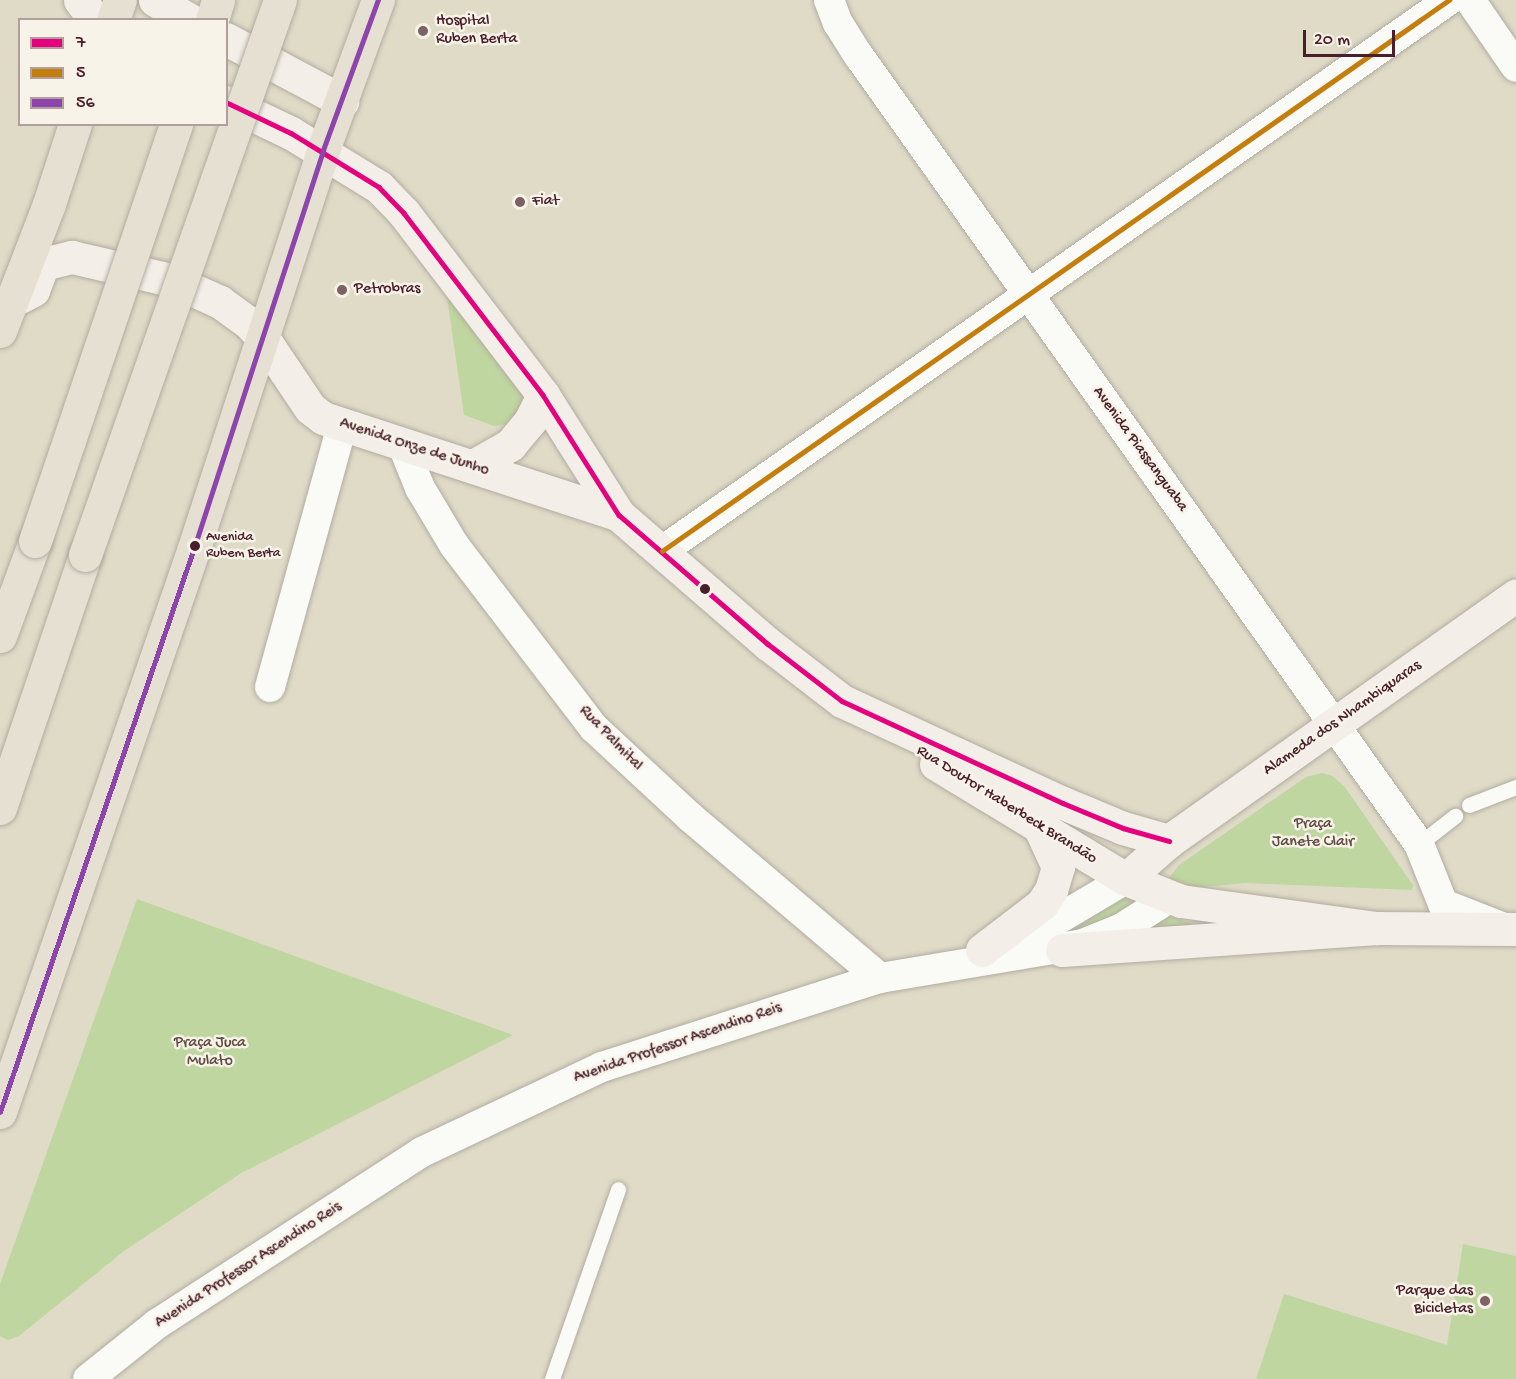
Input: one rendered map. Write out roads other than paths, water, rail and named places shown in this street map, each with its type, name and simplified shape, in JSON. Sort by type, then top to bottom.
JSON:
[{"type":"highway","points":[[114,18],[120,0]]},
{"type":"highway","points":[[213,18],[218,0]]},
{"type":"highway","points":[[0,808],[85,555],[280,0]]},
{"type":"highway","points":[[0,1112],[263,338],[323,150],[378,0]]},
{"type":"highway","points":[[3,313],[49,204],[74,126]]},
{"type":"highway","points":[[0,636],[35,541],[175,126]]},
{"type":"street","points":[[80,0],[94,18]]},
{"type":"street","points":[[155,0],[186,18]]},
{"type":"street","name":"Avenida Piassanguaba","points":[[829,0],[838,23],[859,57],[1336,724],[1419,844],[1443,904]]},
{"type":"street","points":[[662,551],[1449,0]]},
{"type":"street","points":[[1470,0],[1516,68]]},
{"type":"street","points":[[228,40],[342,101]]},
{"type":"street","name":"Rua Doutor Haberbeck Brandão","points":[[228,103],[323,150],[379,187],[404,213],[543,395],[619,515],[768,644],[842,701],[918,738],[910,747],[1126,879],[1171,897],[1391,929]]},
{"type":"street","name":"Avenida Onze de Junho","points":[[3,313],[33,290],[43,264],[72,257],[171,280],[220,302],[263,338],[309,408],[342,426],[619,515]]},
{"type":"street","points":[[472,466],[510,445],[530,421],[543,395]]},
{"type":"street","points":[[270,687],[342,426]]},
{"type":"street","name":"Rua Palmital","points":[[403,446],[420,488],[454,545],[594,728],[690,817],[880,978]]},
{"type":"street","name":"Alameda dos Nhambiquaras","points":[[932,969],[1050,924],[1126,879],[1169,841],[1516,596]]},
{"type":"street","points":[[918,738],[1095,817],[1169,841]]},
{"type":"street","points":[[982,950],[1042,904],[1051,891],[1058,867],[1040,828]]},
{"type":"street","name":"Avenida Professor Ascendino Reis","points":[[76,1379],[97,1373],[167,1318],[422,1152],[477,1124],[602,1067],[880,978],[1062,950],[1122,927],[1171,897]]},
{"type":"street","points":[[1391,929],[1443,904],[1511,929]]},
{"type":"street","points":[[1062,950],[1391,929],[1511,929]]},
{"type":"lane","points":[[1469,805],[1516,787]]},
{"type":"lane","points":[[1419,844],[1455,816]]},
{"type":"lane","points":[[552,1379],[618,1189]]},
{"type":"place","name":"Hospital Ruben Berta","points":[[423,31]]},
{"type":"place","name":"Fiat","points":[[520,202]]},
{"type":"place","name":"Petrobras","points":[[342,290]]},
{"type":"place","name":"Avenida Rubem Berta","points":[[195,546]]},
{"type":"place","name":"Parque das Bicicletas","points":[[1485,1301]]},
{"type":"park label","name":"Praça Janete Clair","points":[[1313,834]]},
{"type":"park label","name":"Praça Juca Mulato","points":[[210,1053]]}]
